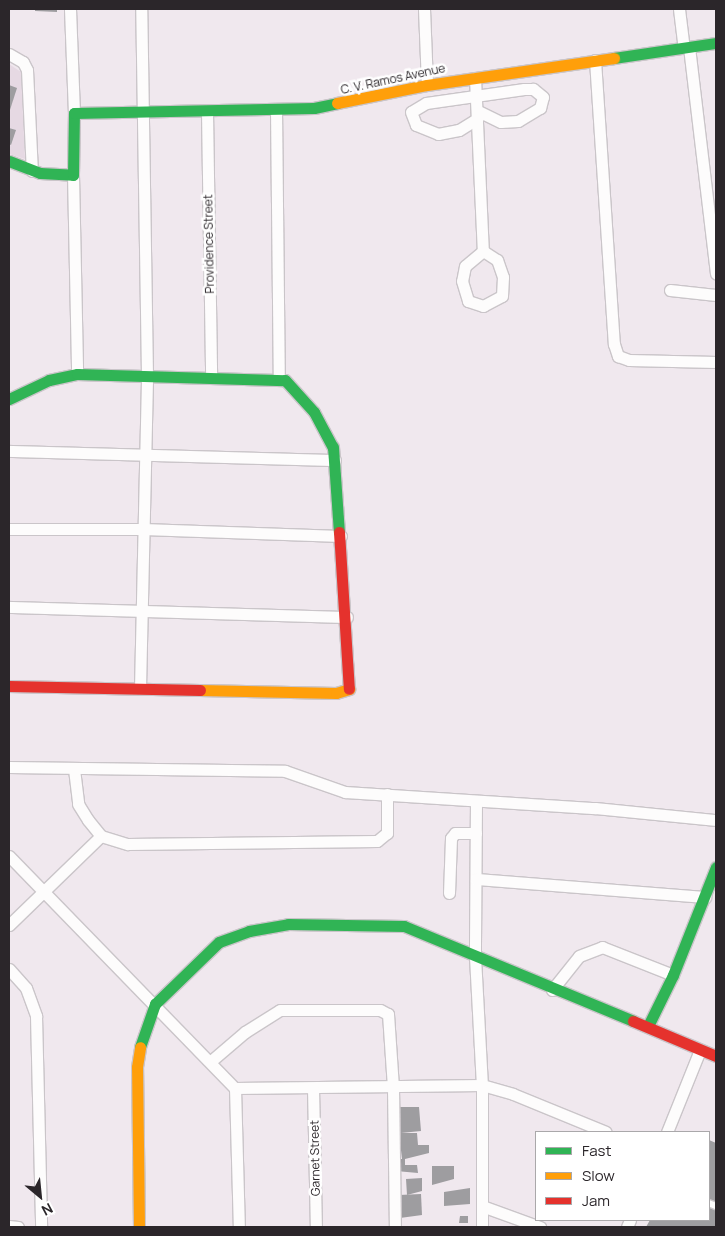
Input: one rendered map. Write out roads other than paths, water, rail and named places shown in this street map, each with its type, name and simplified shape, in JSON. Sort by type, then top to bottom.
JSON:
[{"type":"street","points":[[70,9],[74,113],[73,175],[77,374]]},
{"type":"street","points":[[140,688],[140,610],[147,375],[141,112],[141,9]]},
{"type":"street","points":[[424,9],[427,85]]},
{"type":"street","points":[[678,9],[686,47],[716,273]]},
{"type":"street","name":"C. V. Ramos Avenue","points":[[74,113],[207,112],[330,106],[427,85],[716,44]]},
{"type":"street","points":[[9,54],[22,62],[27,70],[32,171]]},
{"type":"street","points":[[595,60],[614,344],[618,356],[629,360],[716,362]]},
{"type":"street","points":[[475,78],[483,251]]},
{"type":"street","points":[[533,89],[543,97],[543,103],[534,113],[512,122],[478,114],[459,130],[438,134],[416,125],[411,112],[426,103],[476,95],[533,89]]},
{"type":"street","points":[[276,109],[278,378]]},
{"type":"street","name":"Providence Street","points":[[207,112],[212,376]]},
{"type":"street","points":[[9,162],[32,171],[73,175]]},
{"type":"street","points":[[483,251],[497,260],[502,268],[503,286],[502,296],[483,306],[468,301],[462,281],[466,266],[483,251]]},
{"type":"street","points":[[670,290],[716,295]]},
{"type":"street","points":[[9,399],[49,380],[77,374],[212,376],[278,378],[285,380],[314,412],[328,436],[335,460],[347,617],[350,685],[343,693],[9,686]]},
{"type":"street","points":[[9,452],[335,460]]},
{"type":"street","points":[[9,529],[143,529],[341,536]]},
{"type":"street","points":[[9,607],[347,617]]},
{"type":"street","points":[[9,767],[285,771],[333,790],[716,820]]},
{"type":"street","points":[[74,769],[78,804],[101,836],[128,844],[377,841],[387,833],[387,794]]},
{"type":"street","points":[[476,801],[475,957],[482,1085],[482,1227]]},
{"type":"street","points":[[449,893],[451,838],[455,833],[476,832]]},
{"type":"street","points":[[9,925],[101,836]]},
{"type":"street","points":[[9,856],[211,1061],[235,1088],[239,1227]]},
{"type":"street","points":[[648,1026],[673,975],[716,867]]},
{"type":"street","points":[[476,879],[705,897]]},
{"type":"street","points":[[139,1227],[137,1067],[142,1034],[155,1004],[219,942],[268,926],[404,926],[552,990],[648,1026],[716,1056]]},
{"type":"street","points":[[552,990],[579,956],[602,947],[673,975]]},
{"type":"street","points":[[9,969],[26,988],[36,1016],[41,1227]]},
{"type":"street","points":[[211,1061],[245,1032],[280,1010],[380,1010],[388,1014],[393,1088],[395,1227]]},
{"type":"street","points":[[666,1131],[700,1050]]},
{"type":"street","points":[[235,1088],[393,1088],[482,1085],[513,1094],[604,1131]]},
{"type":"street","name":"Garnet Street","points":[[313,1088],[316,1227]]},
{"type":"street","points":[[482,1206],[540,1227]]},
{"type":"street","points":[[9,1226],[18,1227]]}]
